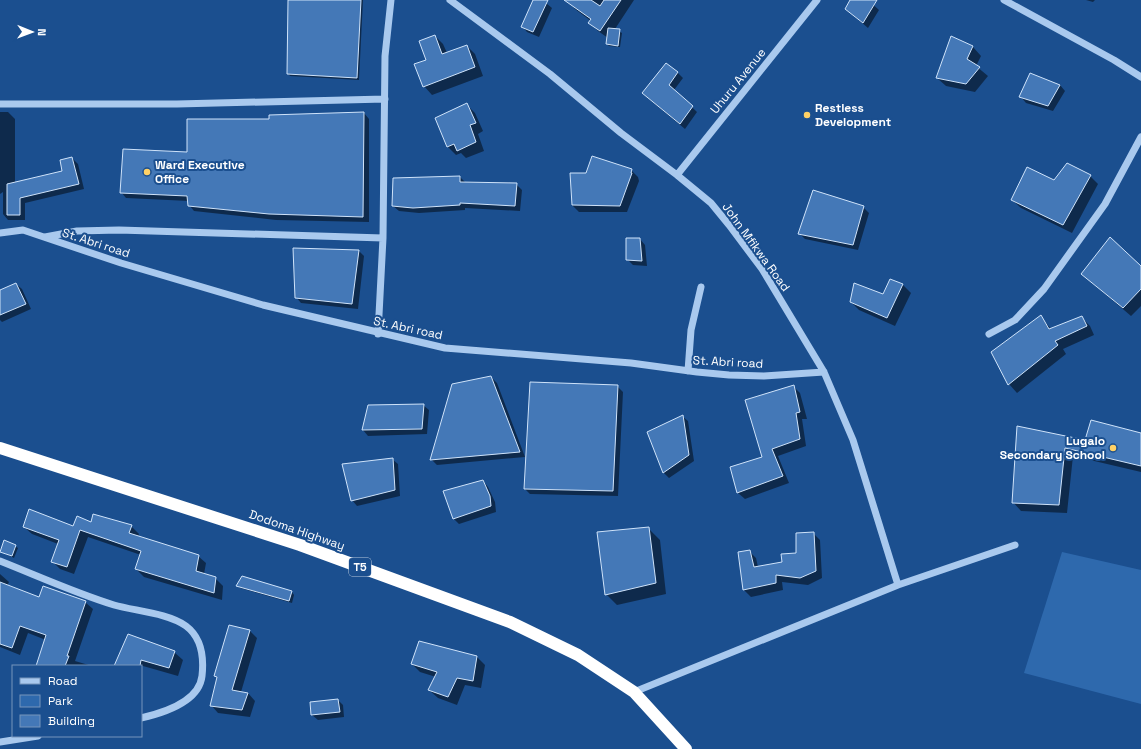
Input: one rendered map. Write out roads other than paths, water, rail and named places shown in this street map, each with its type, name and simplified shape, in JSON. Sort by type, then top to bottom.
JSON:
[{"type":"highway","name":"Dodoma Highway","points":[[0,448],[300,545],[498,617],[550,640],[578,655],[634,692],[686,749]]},
{"type":"street","points":[[378,334],[383,238],[382,175],[385,56],[391,0]]},
{"type":"street","name":"John Mfikwa Road","points":[[450,0],[550,74],[621,133],[677,175],[711,203],[730,225],[762,269],[824,372],[853,440],[898,586]]},
{"type":"street","name":"Uhuru Avenue","points":[[677,175],[817,0]]},
{"type":"street","points":[[1004,0],[1114,60],[1141,77]]},
{"type":"street","points":[[0,104],[170,104],[384,99]]},
{"type":"street","points":[[989,334],[1015,320],[1044,289],[1105,204],[1141,137]]},
{"type":"street","name":"St. Abri road","points":[[0,233],[23,230],[121,263],[264,305],[378,334],[445,348],[631,363],[688,371],[764,376],[824,372]]},
{"type":"street","points":[[45,237],[77,231],[120,230],[383,238]]},
{"type":"street","points":[[688,371],[691,330],[701,287]]},
{"type":"street","points":[[634,692],[898,586],[1016,545]]},
{"type":"street","points":[[0,561],[87,596],[162,617],[186,626],[196,636],[201,647],[204,664],[202,682],[197,690],[188,699],[177,705],[142,718]]},
{"type":"street","points":[[0,742],[32,737]]},
{"type":"place","name":"Restless Development","points":[[807,115]]},
{"type":"place","name":"Ward Executive Office","points":[[147,172]]},
{"type":"place","name":"Lugalo Secondary School","points":[[1113,448]]}]
